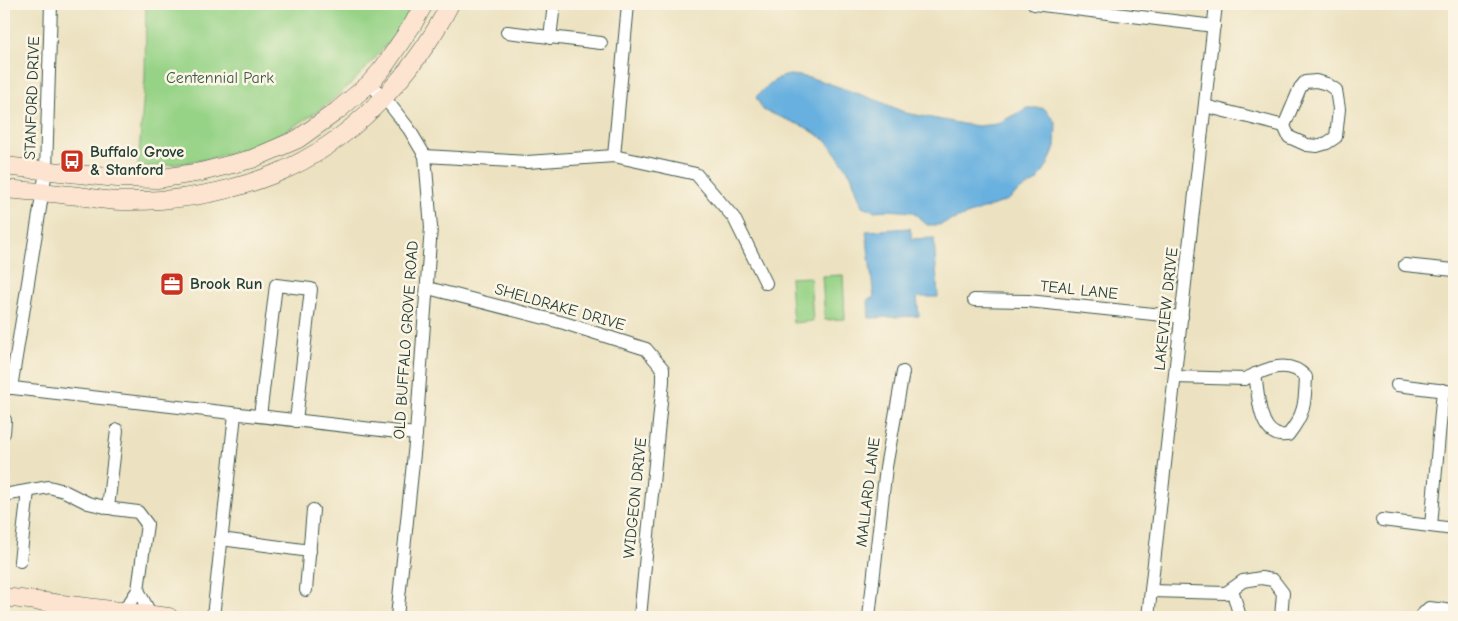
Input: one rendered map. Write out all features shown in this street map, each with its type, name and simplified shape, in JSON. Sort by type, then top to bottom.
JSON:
[{"type":"main road","points":[[4,166],[117,178],[157,179],[201,172],[252,159],[298,139],[337,111],[369,84],[383,68],[413,24],[424,4]]},
{"type":"main road","points":[[4,188],[119,201],[161,200],[229,190],[278,173],[324,148],[362,119],[409,69],[436,32],[450,4]]},
{"type":"main road","points":[[4,597],[169,617]]},
{"type":"street","name":"STANFORD DRIVE","points":[[44,192],[51,4]]},
{"type":"street","points":[[550,38],[554,4]]},
{"type":"street","points":[[614,156],[628,4]]},
{"type":"street","points":[[1034,4],[1214,26]]},
{"type":"street","name":"LAKEVIEW DRIVE","points":[[1148,617],[1216,4]]},
{"type":"street","points":[[507,32],[601,42]]},
{"type":"street","points":[[1205,106],[1284,126],[1290,137],[1307,145],[1317,146],[1327,143],[1336,137],[1339,109],[1336,90],[1327,84],[1316,81],[1305,82],[1300,88],[1284,126]]},
{"type":"street","name":"OLD BUFFALO GROVE ROAD","points":[[369,84],[384,97],[409,129],[425,156],[431,227],[416,434],[398,617]]},
{"type":"street","points":[[425,156],[527,162],[614,156],[696,174],[734,218],[766,283]]},
{"type":"street","points":[[44,192],[7,387],[416,434]]},
{"type":"street","points":[[1405,265],[1454,268]]},
{"type":"street","points":[[260,416],[276,285],[311,289],[296,421]]},
{"type":"street","name":"SHELDRAKE DRIVE","points":[[428,288],[564,323],[646,349],[663,369],[663,381]]},
{"type":"street","name":"TEAL LANE","points":[[974,300],[1028,301],[1182,317]]},
{"type":"street","points":[[1175,377],[1245,379],[1266,369],[1282,366],[1298,369],[1306,377],[1305,402],[1298,422],[1288,435],[1276,434],[1267,427],[1261,414],[1256,374]]},
{"type":"street","name":"MALLARD LANE","points":[[869,617],[886,467],[902,372]]},
{"type":"street","name":"WIDGEON DRIVE","points":[[640,617],[663,381]]},
{"type":"street","points":[[1397,386],[1449,391],[1431,526]]},
{"type":"street","points":[[213,617],[235,414]]},
{"type":"street","points":[[4,433],[6,420]]},
{"type":"street","points":[[108,508],[117,430]]},
{"type":"street","points":[[4,495],[49,487],[64,491],[88,503],[138,512],[147,524],[138,590],[128,605],[120,611]]},
{"type":"street","points":[[20,562],[28,491]]},
{"type":"street","points":[[306,590],[313,510]]},
{"type":"street","points":[[1382,520],[1454,529]]},
{"type":"street","points":[[221,539],[310,551]]},
{"type":"street","points":[[1151,591],[1226,592],[1243,581],[1261,578],[1273,580],[1283,593],[1281,617]]},
{"type":"street","points":[[1232,588],[1240,617]]},
{"type":"street","points":[[138,590],[151,615]]},
{"type":"street","points":[[1420,617],[1429,608],[1454,611]]},
{"type":"green space","name":"Centennial Park","points":[[146,4],[412,4],[396,34],[352,83],[299,124],[270,139],[207,159],[138,167],[145,78]]},
{"type":"green space","points":[[843,275],[845,319],[825,320],[822,276]]},
{"type":"green space","points":[[810,277],[813,321],[793,323],[790,278]]},
{"type":"water","points":[[790,75],[819,80],[879,101],[906,113],[978,126],[997,124],[1027,108],[1042,108],[1046,110],[1056,123],[1055,147],[1048,164],[1037,181],[1008,200],[939,225],[927,225],[913,212],[874,211],[862,206],[851,175],[827,141],[805,127],[763,110],[756,97],[771,83]]},
{"type":"water","points":[[910,228],[912,239],[934,238],[938,297],[917,297],[919,316],[869,318],[868,299],[874,298],[866,231]]},
{"type":"place","name":"Buffalo Grove & Stanford","points":[[72,161]]},
{"type":"place","name":"Brook Run","points":[[172,284]]}]
